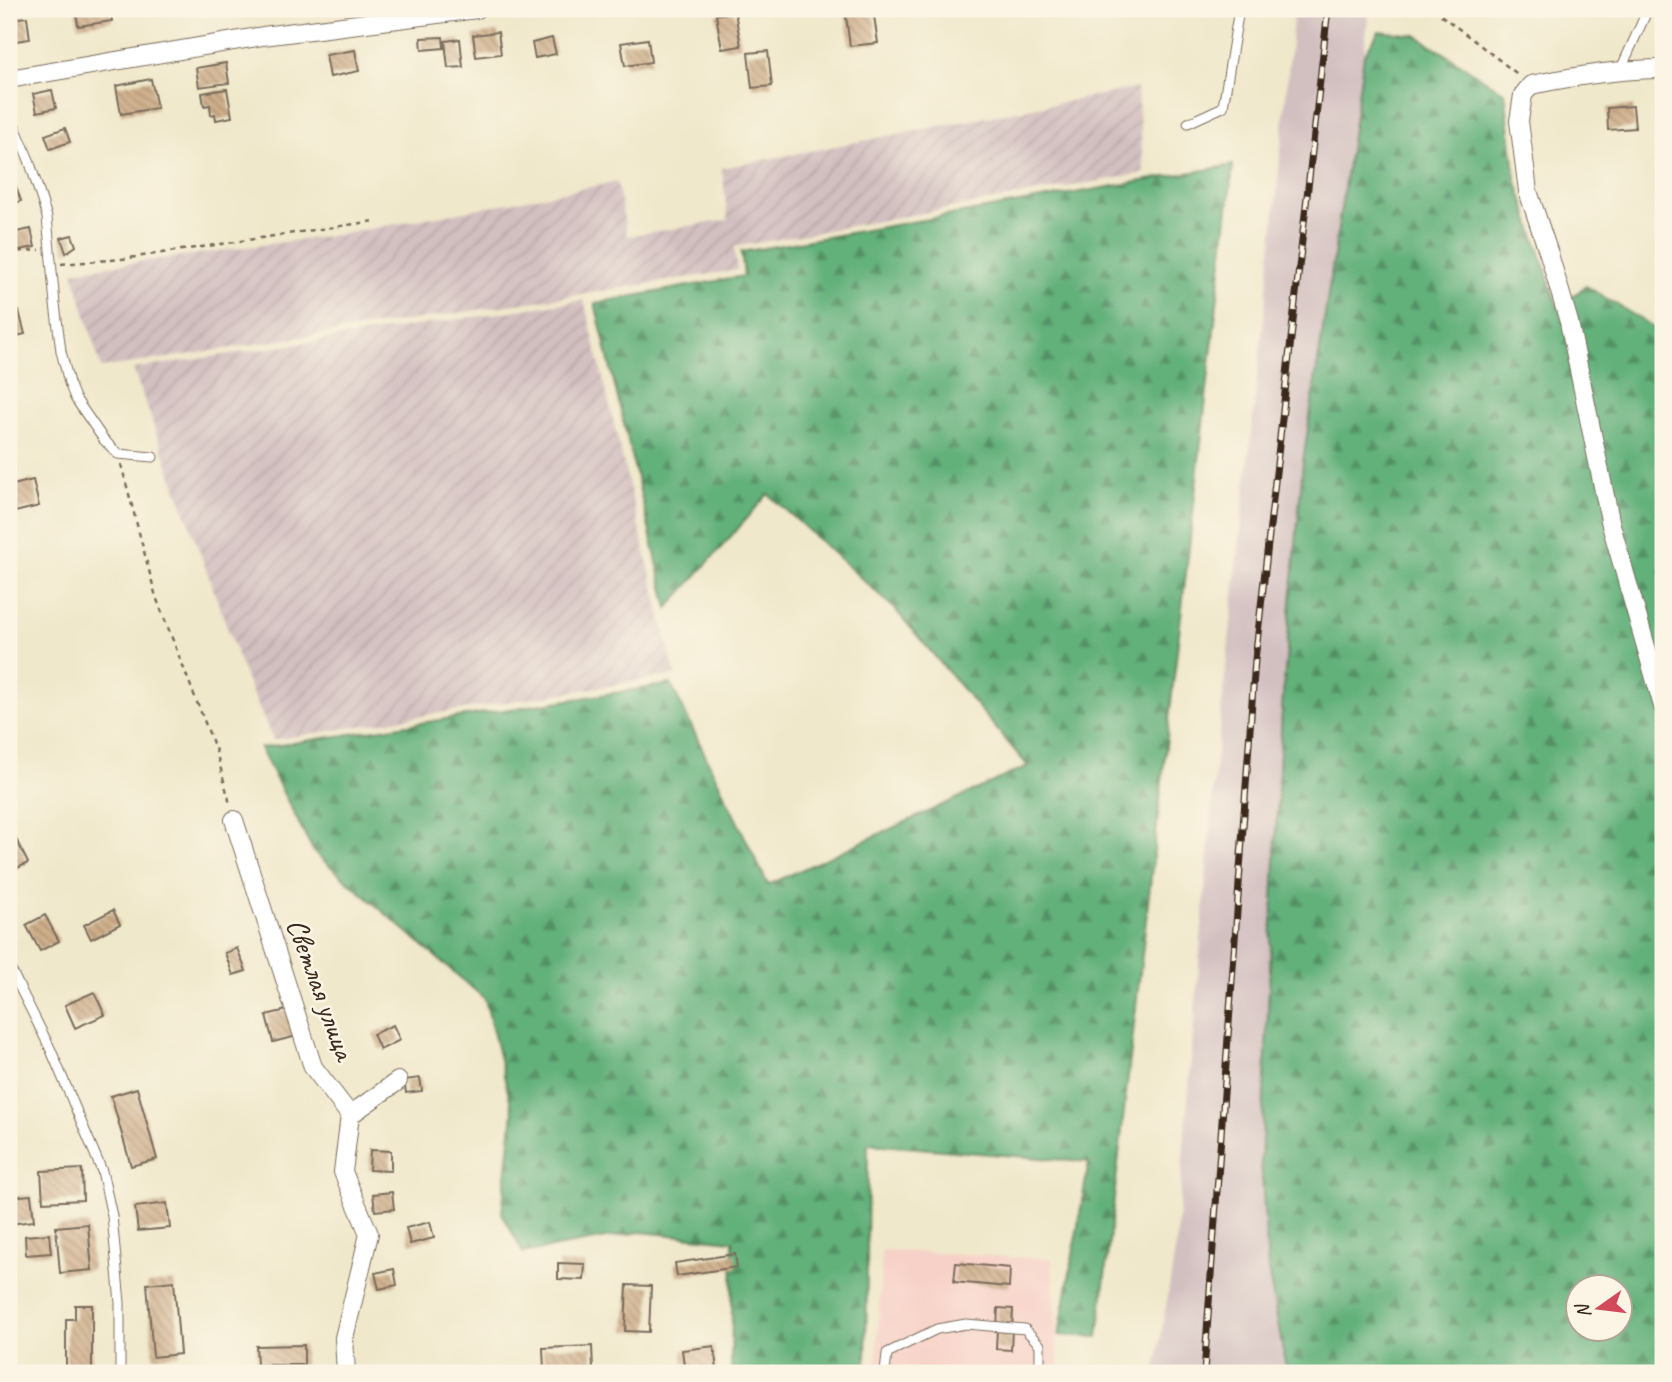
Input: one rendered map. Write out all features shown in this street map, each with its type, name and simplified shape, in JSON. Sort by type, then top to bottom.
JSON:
[{"type":"street","points":[[9,79],[263,36],[475,9]]},
{"type":"street","points":[[1663,69],[1578,76],[1531,85],[1523,94],[1519,121],[1528,191],[1569,322],[1611,525],[1663,706]]},
{"type":"street","name":"Светлая улица","points":[[234,820],[313,1067],[350,1115]]},
{"type":"street","points":[[345,1373],[344,1338],[369,1234],[343,1172],[350,1115],[398,1081]]},
{"type":"lane","points":[[1188,123],[1223,107],[1239,9]]},
{"type":"lane","points":[[1620,71],[1648,9]]},
{"type":"lane","points":[[9,113],[29,160],[47,217],[61,351],[75,398],[104,440],[118,454],[153,457]]},
{"type":"lane","points":[[9,966],[50,1048],[102,1171],[111,1216],[120,1303],[120,1373]]},
{"type":"lane","points":[[885,1373],[887,1353],[937,1329],[966,1324],[1026,1329],[1040,1345],[1040,1373]]},
{"type":"path","points":[[1433,9],[1531,85]]},
{"type":"path","points":[[51,265],[122,258],[374,222]]},
{"type":"path","points":[[9,252],[51,249]]},
{"type":"path","points":[[118,454],[156,597],[216,751],[234,820]]},
{"type":"shaded area","points":[[1294,9],[1369,9],[1303,462],[1282,707],[1261,1161],[1268,1269],[1287,1373],[1155,1373],[1176,1245],[1215,770],[1273,233]]},
{"type":"shaded area","points":[[1137,88],[1144,173],[734,247],[737,270],[101,368],[73,271],[343,234],[617,182],[627,236],[728,220],[722,168]]},
{"type":"shaded area","points":[[584,300],[675,675],[273,740],[246,679],[133,369]]},
{"type":"shaded area","points":[[882,1250],[1052,1259],[1059,1373],[876,1373]]},
{"type":"green space","points":[[1379,31],[1416,35],[1505,93],[1516,179],[1558,308],[1586,286],[1663,333],[1663,1373],[1287,1373],[1268,1269],[1261,1161],[1282,707],[1303,462],[1364,55]]},
{"type":"green space","points":[[1233,165],[1098,1337],[1059,1335],[1089,1162],[868,1144],[866,1373],[731,1373],[733,1241],[640,1232],[523,1253],[502,1213],[513,1112],[485,999],[314,852],[260,748],[671,684],[768,885],[1028,766],[894,608],[768,494],[668,608],[595,303],[744,276],[741,252]]},
{"type":"building","points":[[110,9],[112,21],[78,26],[76,11]]},
{"type":"building","points":[[150,9],[174,9],[174,10],[151,14]]},
{"type":"building","points":[[873,9],[878,43],[850,46],[845,10]]},
{"type":"building","points":[[735,12],[741,46],[722,49],[716,15]]},
{"type":"building","points":[[27,17],[30,39],[9,42],[9,19]]},
{"type":"building","points":[[498,32],[501,54],[476,57],[473,35]]},
{"type":"building","points":[[443,37],[444,48],[422,50],[421,38]]},
{"type":"building","points":[[552,38],[556,54],[535,58],[532,43]]},
{"type":"building","points":[[460,39],[463,67],[448,68],[445,41]]},
{"type":"building","points":[[648,39],[651,62],[625,66],[621,43]]},
{"type":"building","points":[[355,50],[359,71],[330,77],[326,55]]},
{"type":"building","points":[[768,51],[772,86],[752,88],[748,53]]},
{"type":"building","points":[[226,63],[229,83],[199,87],[196,68]]},
{"type":"building","points":[[151,79],[157,108],[121,114],[116,86]]},
{"type":"building","points":[[227,89],[232,117],[216,120],[215,114],[211,115],[210,105],[204,106],[202,93]]},
{"type":"building","points":[[52,90],[56,108],[37,112],[33,94]]},
{"type":"building","points":[[1633,106],[1635,128],[1608,130],[1607,108]]},
{"type":"building","points":[[65,128],[70,142],[50,149],[45,135]]},
{"type":"building","points":[[15,184],[21,201],[10,205],[9,187]]},
{"type":"building","points":[[31,229],[35,247],[14,251],[11,233]]},
{"type":"building","points":[[72,235],[76,246],[66,253],[61,238]]},
{"type":"building","points":[[9,273],[16,290],[9,292]]},
{"type":"building","points":[[19,311],[25,334],[9,338],[9,313]]},
{"type":"building","points":[[33,480],[39,506],[15,512],[9,486]]},
{"type":"building","points":[[16,839],[28,863],[9,872],[9,843]]},
{"type":"building","points":[[113,910],[120,924],[91,939],[84,925]]},
{"type":"building","points":[[45,915],[59,941],[40,951],[26,925]]},
{"type":"building","points":[[237,948],[246,971],[233,975],[225,953]]},
{"type":"building","points":[[94,992],[105,1015],[75,1028],[65,1005]]},
{"type":"building","points":[[295,1008],[301,1035],[273,1042],[266,1015]]},
{"type":"building","points":[[393,1025],[400,1040],[380,1050],[373,1034]]},
{"type":"building","points":[[420,1078],[422,1091],[406,1093],[404,1080]]},
{"type":"building","points":[[137,1088],[157,1159],[131,1166],[111,1096]]},
{"type":"building","points":[[370,1150],[391,1151],[391,1171],[369,1170]]},
{"type":"building","points":[[82,1169],[83,1200],[43,1202],[41,1171]]},
{"type":"building","points":[[392,1192],[394,1209],[375,1211],[373,1194]]},
{"type":"building","points":[[31,1195],[34,1221],[9,1224],[9,1197]]},
{"type":"building","points":[[167,1203],[170,1228],[138,1231],[135,1207]]},
{"type":"building","points":[[430,1222],[434,1238],[410,1244],[406,1228]]},
{"type":"building","points":[[88,1224],[92,1270],[60,1273],[56,1227]]},
{"type":"building","points":[[49,1234],[51,1253],[26,1255],[25,1236]]},
{"type":"building","points":[[735,1254],[737,1267],[677,1276],[675,1263]]},
{"type":"building","points":[[558,1263],[585,1264],[584,1280],[558,1279]]},
{"type":"building","points":[[956,1263],[1010,1268],[1009,1287],[954,1282]]},
{"type":"building","points":[[394,1269],[397,1285],[379,1289],[375,1273]]},
{"type":"building","points":[[174,1281],[180,1354],[153,1357],[147,1284]]},
{"type":"building","points":[[627,1285],[651,1286],[649,1332],[625,1331]]},
{"type":"building","points":[[75,1305],[92,1305],[92,1373],[66,1373],[66,1319],[75,1319]]},
{"type":"building","points":[[998,1308],[1013,1309],[1011,1350],[996,1349]]},
{"type":"building","points":[[304,1345],[304,1365],[257,1365],[256,1346]]},
{"type":"building","points":[[592,1346],[593,1369],[544,1371],[543,1348]]},
{"type":"building","points":[[714,1346],[717,1370],[685,1373],[682,1350]]},
{"type":"railway","points":[[1204,1373],[1255,660],[1328,9]]}]
